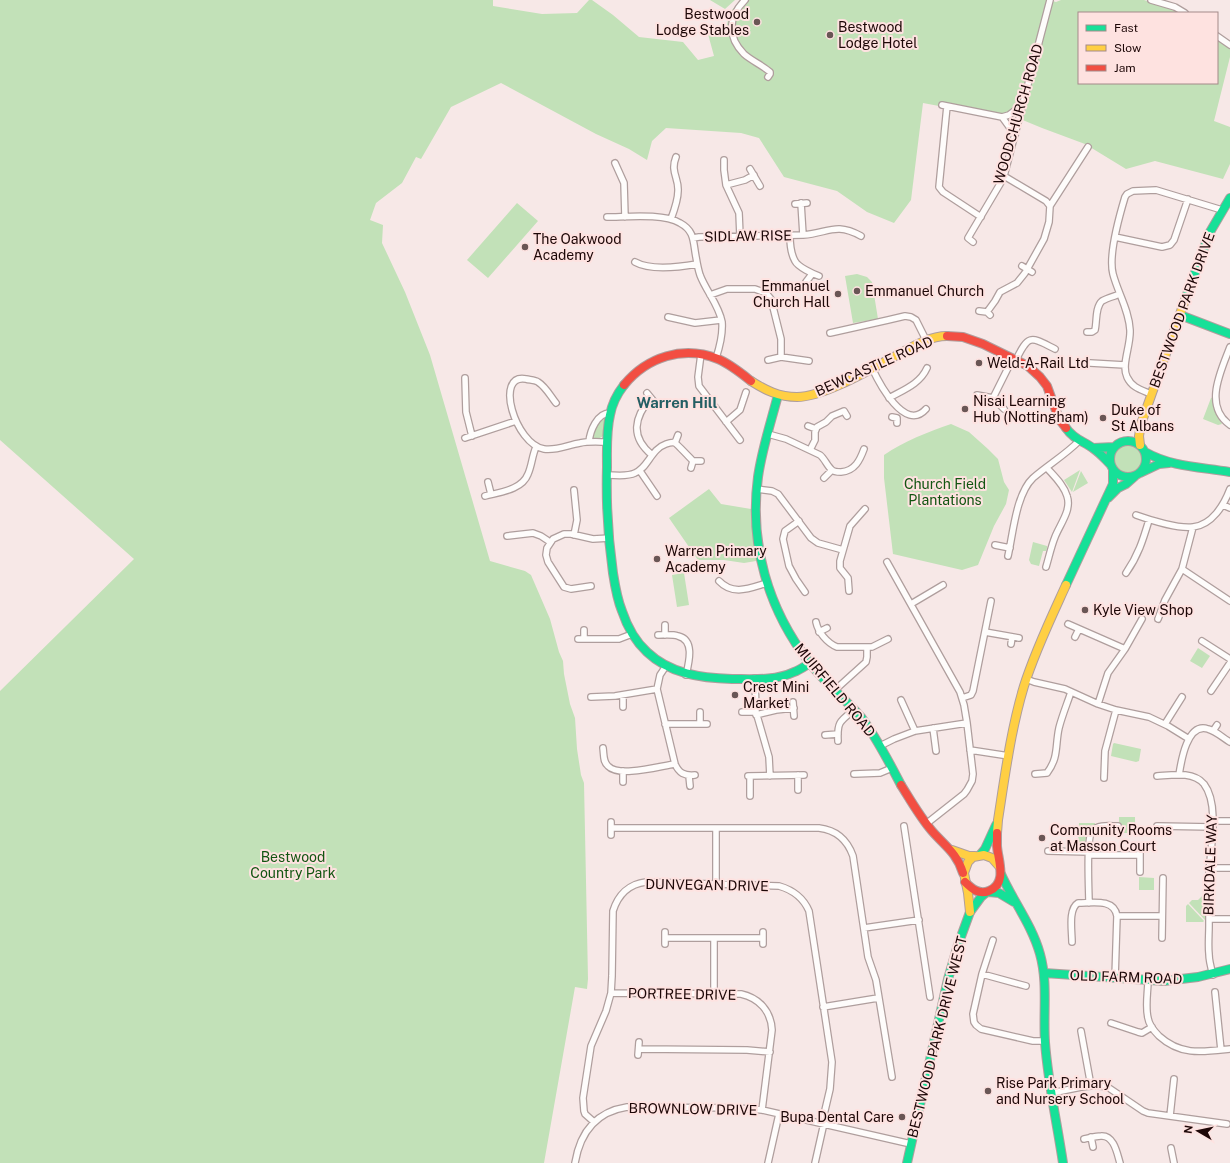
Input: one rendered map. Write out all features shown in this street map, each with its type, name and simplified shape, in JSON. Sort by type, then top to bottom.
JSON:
[{"type":"street","points":[[745,0],[733,17],[732,36],[735,43],[745,55],[770,72],[768,77]]},
{"type":"street","name":"WOODCHURCH ROAD","points":[[973,242],[968,238],[1004,176],[1050,0]]},
{"type":"street","points":[[1151,0],[1169,3],[1183,12]]},
{"type":"street","points":[[1218,37],[1230,45]]},
{"type":"street","points":[[981,217],[943,192],[939,187],[944,106],[1002,117],[1009,115],[1022,104]]},
{"type":"street","points":[[1002,117],[1015,135]]},
{"type":"street","points":[[979,311],[988,313],[1000,292],[1017,283],[1022,277],[1044,239],[1049,219],[1050,206],[1088,147]]},
{"type":"street","points":[[671,219],[678,192],[674,174],[674,163],[676,157]]},
{"type":"street","points":[[668,162],[674,163]]},
{"type":"street","points":[[615,163],[624,183],[625,217]]},
{"type":"street","points":[[717,166],[724,163],[726,185],[739,213],[740,236]]},
{"type":"street","points":[[750,169],[760,186]]},
{"type":"street","points":[[611,173],[618,170]]},
{"type":"street","points":[[726,185],[745,180],[754,175]]},
{"type":"street","points":[[1004,176],[1046,201],[1050,206]]},
{"type":"street","points":[[1151,394],[1138,389],[1131,383],[1126,376],[1124,365],[1129,349],[1129,318],[1114,277],[1112,254],[1125,197],[1130,192],[1156,190],[1222,210]]},
{"type":"street","name":"BESTWOOD PARK DRIVE","points":[[1143,449],[1139,436],[1141,424],[1151,394],[1210,232],[1230,198]]},
{"type":"street","points":[[1115,237],[1162,247],[1170,246],[1174,240],[1188,199]]},
{"type":"street","name":"SIDLAW RISE","points":[[801,203],[803,235]]},
{"type":"street","points":[[607,217],[657,217],[671,219],[683,225],[689,231],[694,238],[697,264],[701,277],[718,309],[721,320],[722,338],[716,358]]},
{"type":"street","name":"SIDLAW RISE","points":[[694,238],[790,236],[814,234],[837,228],[850,230],[859,234],[853,240]]},
{"type":"street","points":[[790,236],[790,243],[795,261],[812,274],[819,276]]},
{"type":"street","points":[[638,265],[664,267],[697,264]]},
{"type":"street","points":[[806,282],[812,274]]},
{"type":"street","points":[[710,295],[722,289],[731,288],[758,289],[768,294],[771,299],[782,339],[781,357]]},
{"type":"street","points":[[1087,332],[1092,332],[1095,330],[1100,303],[1120,294]]},
{"type":"street","points":[[675,320],[677,313]]},
{"type":"street","points":[[1180,315],[1230,334]]},
{"type":"street","points":[[834,334],[905,316],[916,320],[926,340]]},
{"type":"street","points":[[668,317],[675,320],[695,323],[721,320]]},
{"type":"street","name":"BEWCASTLE ROAD","points":[[810,662],[794,673],[777,677],[714,679],[686,675],[666,666],[647,652],[636,641],[632,634],[623,616],[618,598],[610,538],[607,475],[608,442],[610,413],[615,401],[623,387],[632,376],[643,367],[654,360],[672,354],[702,354],[716,358],[730,365],[757,386],[778,395],[798,397],[818,393],[830,388],[926,340],[942,336],[963,337],[975,340],[1033,369],[1040,376],[1050,392],[1056,412],[1063,425],[1079,442],[1092,448],[1112,467]]},
{"type":"street","points":[[1050,346],[1053,339]]},
{"type":"street","points":[[993,398],[1024,344],[1029,340],[1036,340],[1055,349]]},
{"type":"street","points":[[1230,347],[1216,384],[1216,394],[1217,406],[1221,416],[1230,425]]},
{"type":"street","points":[[702,354],[698,377],[699,386],[726,422],[733,437],[740,440]]},
{"type":"street","points":[[768,360],[781,357],[809,361]]},
{"type":"street","points":[[801,366],[802,360]]},
{"type":"street","points":[[1090,363],[1124,365]]},
{"type":"street","points":[[872,368],[889,398],[905,413],[914,416],[924,411],[926,420]]},
{"type":"street","points":[[889,398],[914,384],[927,372]]},
{"type":"street","points":[[465,378],[466,412],[472,436]]},
{"type":"street","points":[[556,399],[539,382],[522,378],[514,378],[510,402],[513,414],[527,439],[536,447],[543,449],[555,449],[580,443],[608,442]]},
{"type":"street","points":[[458,384],[465,384]]},
{"type":"street","points":[[726,422],[742,407],[745,395],[752,400]]},
{"type":"street","name":"MUIRFIELD ROAD","points":[[778,395],[768,434],[757,489],[757,532],[760,557],[774,602],[784,624],[810,662],[868,727],[911,802],[926,824],[952,850],[961,864],[963,873]]},
{"type":"street","points":[[977,395],[993,398],[1004,408]]},
{"type":"street","points":[[652,455],[645,449],[640,441],[637,426],[640,412],[649,396],[656,404]]},
{"type":"street","points":[[896,419],[902,410]]},
{"type":"street","points":[[810,450],[815,440],[816,429],[832,416],[844,411],[847,416]]},
{"type":"street","points":[[589,442],[591,429],[601,416],[610,413]]},
{"type":"street","points":[[466,438],[516,421]]},
{"type":"street","name":"BESTWOOD PARK DRIVE","points":[[1122,442],[1141,424]]},
{"type":"street","points":[[808,426],[816,429]]},
{"type":"street","points":[[768,434],[786,439],[823,457],[832,470],[838,472],[847,471],[862,461],[864,449]]},
{"type":"street","points":[[675,443],[678,435]]},
{"type":"street","points":[[1000,870],[997,845],[998,820],[1014,723],[1026,679],[1038,646],[1113,484],[1110,455],[1114,447],[1122,442],[1132,441],[1150,455],[1171,463],[1230,472]]},
{"type":"street","points":[[1008,556],[1018,506],[1023,493],[1033,478],[1070,451],[1079,442]]},
{"type":"street","points":[[607,475],[628,475],[640,471],[657,449],[664,445],[675,443]]},
{"type":"street","points":[[675,443],[693,461],[701,462]]},
{"type":"street","points":[[488,482],[488,495],[517,487],[522,483],[528,474],[536,447]]},
{"type":"street","name":"BEWCASTLE ROAD","points":[[1092,448],[1114,447]]},
{"type":"street","points":[[1106,500],[1118,488],[1126,484],[1142,470],[1146,461],[1143,449]]},
{"type":"street","points":[[691,468],[693,461]]},
{"type":"street","points":[[1112,467],[1121,476],[1130,477],[1159,464],[1171,463]]},
{"type":"street","points":[[1046,567],[1068,506],[1064,488],[1047,468]]},
{"type":"street","points":[[824,478],[832,470]]},
{"type":"street","points":[[640,471],[657,496]]},
{"type":"street","points":[[757,489],[772,491],[778,494],[814,541],[843,550]]},
{"type":"street","points":[[1136,515],[1149,520],[1180,526],[1193,527],[1204,524],[1216,514],[1223,505],[1230,489]]},
{"type":"street","points":[[648,495],[654,491]]},
{"type":"street","points":[[574,535],[577,520],[574,492],[581,494]]},
{"type":"street","points":[[1223,505],[1230,508]]},
{"type":"street","points":[[849,591],[847,575],[840,568],[840,565],[850,526],[865,509]]},
{"type":"street","points":[[858,516],[863,522]]},
{"type":"street","points":[[1126,573],[1135,560],[1144,538],[1149,520]]},
{"type":"street","points":[[799,521],[785,531],[783,539],[790,566],[805,592]]},
{"type":"street","points":[[1158,619],[1182,569],[1193,527]]},
{"type":"street","points":[[514,542],[510,535],[533,533],[550,542]]},
{"type":"street","points":[[585,594],[588,586],[571,589],[564,586],[548,562],[546,552],[550,542],[560,535],[567,534],[594,540],[610,538]]},
{"type":"street","points":[[995,546],[1010,548]]},
{"type":"street","points":[[887,562],[958,687],[962,698],[967,723],[973,774],[972,781],[967,790],[926,824]]},
{"type":"street","points":[[884,572],[890,568]]},
{"type":"street","points":[[1182,569],[1230,601]]},
{"type":"street","points":[[719,591],[721,583],[731,589],[741,590],[767,583]]},
{"type":"street","points":[[842,584],[848,584]]},
{"type":"street","points":[[794,588],[800,585]]},
{"type":"street","points":[[910,604],[943,585]]},
{"type":"street","points":[[560,592],[564,586]]},
{"type":"street","points":[[962,698],[971,694],[973,691],[991,601]]},
{"type":"street","points":[[1098,704],[1108,673],[1125,649],[1142,619]]},
{"type":"street","points":[[816,622],[819,632],[834,647],[872,647],[888,639]]},
{"type":"street","points":[[1068,624],[1125,649]]},
{"type":"street","points":[[665,625],[665,635]]},
{"type":"street","points":[[819,632],[827,628]]},
{"type":"street","points":[[1075,637],[1079,629]]},
{"type":"street","points":[[584,630],[581,639],[619,639],[632,634]]},
{"type":"street","points":[[986,632],[1019,638]]},
{"type":"street","points":[[658,635],[677,636],[684,639],[688,644],[689,656],[686,675]]},
{"type":"street","points":[[1011,644],[1012,637]]},
{"type":"street","points":[[1202,641],[1230,659]]},
{"type":"street","points":[[1206,652],[1209,645]]},
{"type":"street","points":[[835,690],[866,662],[867,647]]},
{"type":"street","points":[[1212,691],[1230,663]]},
{"type":"street","points":[[666,666],[660,675],[657,689],[675,764],[680,772],[685,775],[692,776],[690,786]]},
{"type":"street","points":[[755,678],[756,713],[769,756],[770,776]]},
{"type":"street","points":[[1026,679],[1056,686],[1116,710],[1149,717],[1165,724],[1189,739]]},
{"type":"street","points":[[595,699],[657,689]]},
{"type":"street","points":[[1035,774],[1047,773],[1056,757],[1060,726],[1071,692]]},
{"type":"street","points":[[623,695],[623,707]]},
{"type":"street","points":[[1165,724],[1182,697]]},
{"type":"street","points":[[793,702],[794,716]]},
{"type":"street","points":[[909,702],[902,703],[915,731]]},
{"type":"street","points":[[742,712],[756,713],[794,708]]},
{"type":"street","points":[[825,735],[838,737],[838,727],[840,722],[854,710]]},
{"type":"street","points":[[1104,778],[1105,751],[1116,710]]},
{"type":"street","points":[[700,712],[700,724]]},
{"type":"street","points":[[880,746],[915,731],[967,723]]},
{"type":"street","points":[[665,724],[707,724]]},
{"type":"street","points":[[1215,733],[1217,725]]},
{"type":"street","points":[[933,728],[936,751]]},
{"type":"street","points":[[1179,775],[1183,754],[1189,739],[1192,734],[1199,729],[1206,728],[1230,742]]},
{"type":"street","points":[[603,748],[607,756],[604,761],[609,768],[615,771],[638,771],[675,764]]},
{"type":"street","points":[[970,750],[1009,756]]},
{"type":"street","points":[[854,774],[880,773],[892,768]]},
{"type":"street","points":[[623,771],[624,782]]},
{"type":"street","points":[[862,774],[862,782]]},
{"type":"street","points":[[798,775],[798,790]]},
{"type":"street","points":[[750,796],[749,776],[804,775]]},
{"type":"street","name":"BIRKDALE WAY","points":[[1157,776],[1179,775],[1192,777],[1204,785],[1210,796],[1213,824],[1209,868],[1208,954],[1213,975]]},
{"type":"street","points":[[1111,819],[1112,826]]},
{"type":"street","points":[[963,873],[967,863],[977,856],[988,842],[998,820]]},
{"type":"street","points":[[1158,826],[1166,829],[1230,821]]},
{"type":"street","points":[[611,835],[611,825],[716,828],[819,828],[830,830],[840,835],[848,844],[853,856],[868,957],[876,980],[892,1077]]},
{"type":"street","points":[[904,826],[930,997]]},
{"type":"street","points":[[1089,903],[1089,854],[1091,832],[1101,826],[1118,826]]},
{"type":"street","points":[[716,828],[716,884]]},
{"type":"street","points":[[906,836],[912,835]]},
{"type":"street","points":[[1140,848],[1140,872]]},
{"type":"street","name":"MUIRFIELD ROAD","points":[[952,850],[969,856],[977,856]]},
{"type":"street","points":[[1048,851],[1089,854],[1140,855]]},
{"type":"street","points":[[977,856],[986,855],[992,857],[996,861],[1016,904],[1031,929],[1037,943],[1045,977],[1045,1041],[1063,1163]]},
{"type":"street","points":[[1209,868],[1230,868]]},
{"type":"street","name":"BESTWOOD PARK DRIVE WEST","points":[[906,1163],[951,968],[958,945],[970,912],[978,900],[1000,881],[1000,870]]},
{"type":"street","name":"BESTWOOD PARK DRIVE WEST","points":[[963,873],[970,912]]},
{"type":"street","points":[[1162,938],[1163,878]]},
{"type":"street","name":"DUNVEGAN DRIVE","points":[[594,1122],[585,1114],[583,1098],[592,1046],[606,1011],[611,993],[612,916],[616,902],[623,893],[632,886],[646,882],[779,886],[790,890],[800,897],[806,903],[809,911],[831,1052],[832,1071],[830,1089],[815,1163]]},
{"type":"street","points":[[965,882],[976,892],[999,893],[1016,904]]},
{"type":"street","points":[[1156,885],[1163,885]]},
{"type":"street","points":[[1072,942],[1072,912],[1075,905],[1078,903],[1104,903],[1109,904],[1114,908],[1117,916],[1115,978]]},
{"type":"street","points":[[1117,916],[1162,916]]},
{"type":"street","points":[[1209,919],[1230,919]]},
{"type":"street","points":[[864,928],[919,920]]},
{"type":"street","points":[[665,932],[665,941],[714,938],[763,938]]},
{"type":"street","points":[[714,938],[714,994]]},
{"type":"street","points":[[993,940],[982,974],[973,1014],[976,1025],[981,1029],[1033,1041],[1045,1041]]},
{"type":"street","points":[[991,946],[997,948]]},
{"type":"street","name":"OLD FARM ROAD","points":[[1045,977],[1054,974],[1148,980],[1178,980],[1213,975],[1230,969]]},
{"type":"street","points":[[982,974],[1020,981],[1026,986]]},
{"type":"street","points":[[928,981],[934,980]]},
{"type":"street","points":[[1148,980],[1147,1014],[1149,1023],[1163,1039],[1180,1049],[1195,1052],[1230,1049]]},
{"type":"street","points":[[1215,992],[1221,1050]]},
{"type":"street","name":"PORTREE DRIVE","points":[[611,993],[741,994],[747,995],[758,1001],[769,1014],[772,1023],[770,1052],[762,1110]]},
{"type":"street","points":[[824,1007],[878,998]]},
{"type":"street","points":[[1209,1000],[1216,1000]]},
{"type":"street","points":[[1111,1023],[1142,1033],[1152,1027]]},
{"type":"street","points":[[1115,1032],[1117,1025]]},
{"type":"street","points":[[1084,1035],[1091,1086]]},
{"type":"street","points":[[639,1042],[638,1052],[747,1050],[770,1052]]},
{"type":"street","points":[[1170,1116],[1174,1079]]},
{"type":"street","points":[[1167,1085],[1174,1086]]},
{"type":"street","points":[[1052,1093],[1091,1086],[1103,1086],[1109,1088],[1143,1111],[1227,1124]]},
{"type":"street","name":"BROWNLOW DRIVE","points":[[575,1163],[580,1142],[586,1131],[594,1122],[611,1111],[626,1107],[737,1108],[762,1110],[911,1144]]},
{"type":"street","points":[[768,1163],[779,1114]]},
{"type":"street","points":[[1084,1139],[1102,1136],[1110,1139],[1115,1147],[1120,1163]]},
{"type":"street","points":[[1091,1138],[1093,1147]]},
{"type":"street","points":[[1171,1148],[1169,1155],[1174,1163]]},
{"type":"green space","name":"Bestwood Country Park","points":[[0,0],[493,0],[493,6],[542,14],[577,13],[589,0],[592,0],[613,15],[639,37],[683,42],[698,60],[714,56],[708,34],[727,25],[730,10],[732,10],[741,0],[1049,0],[1056,2],[1061,0],[1144,0],[1178,12],[1078,12],[1078,84],[1218,84],[1218,39],[1230,47],[1230,57],[1214,121],[1230,127],[1230,164],[1223,179],[1155,161],[1126,169],[1085,144],[1008,114],[940,103],[939,106],[923,103],[911,200],[894,223],[867,212],[837,191],[784,177],[759,138],[741,133],[666,128],[652,141],[647,160],[629,149],[596,134],[501,83],[451,107],[421,159],[416,157],[402,183],[376,203],[370,220],[383,225],[382,243],[405,292],[430,355],[490,561],[525,571],[531,575],[550,619],[563,661],[570,704],[575,718],[577,749],[581,775],[584,783],[588,979],[587,989],[575,987],[544,1163],[0,1163],[0,691],[134,559],[0,440]]},
{"type":"green space","points":[[710,0],[735,0],[725,9]]},
{"type":"green space","points":[[517,203],[538,221],[488,278],[467,260]]},
{"type":"green space","points":[[857,274],[867,277],[872,282],[878,319],[853,323],[845,276]]},
{"type":"green space","points":[[1213,397],[1214,409],[1222,424],[1218,425],[1203,419],[1211,398]]},
{"type":"green space","points":[[606,417],[606,431],[603,436],[596,439],[592,434],[602,418]]},
{"type":"green space","name":"Church Field Plantations","points":[[951,424],[969,432],[998,459],[1004,482],[1009,490],[1006,504],[994,526],[978,565],[962,570],[893,554],[884,478],[884,455],[908,441]]},
{"type":"green space","points":[[1127,444],[1133,445],[1141,453],[1141,465],[1133,473],[1127,474],[1121,473],[1113,465],[1112,459],[1113,453],[1121,445]]},
{"type":"green space","points":[[1080,470],[1072,492],[1064,480]]},
{"type":"green space","points":[[1081,471],[1088,483],[1073,492]]},
{"type":"green space","points":[[709,489],[721,504],[751,509],[756,561],[744,563],[724,560],[698,560],[669,518]]},
{"type":"green space","points":[[1033,542],[1047,546],[1046,551],[1043,551],[1039,566],[1031,564],[1029,560]]},
{"type":"green space","points":[[684,573],[689,605],[677,607],[672,575]]},
{"type":"green space","points":[[1198,648],[1210,656],[1202,668],[1190,661]]},
{"type":"green space","points":[[1114,743],[1141,749],[1139,761],[1136,762],[1111,756]]},
{"type":"green space","points":[[1119,817],[1135,817],[1135,833],[1119,833]]},
{"type":"green space","points":[[1079,823],[1095,823],[1087,835],[1085,847],[1082,848],[1078,845]]},
{"type":"green space","points":[[1139,877],[1154,878],[1154,890],[1139,890]]},
{"type":"green space","points":[[1204,894],[1205,920],[1189,903],[1192,900],[1198,900]]},
{"type":"green space","points":[[1188,904],[1204,921],[1203,922],[1186,922],[1186,906]]},
{"type":"traffic: fast","points":[[1185,300],[1210,232],[1230,198]]},
{"type":"traffic: fast","points":[[1180,315],[1230,334]]},
{"type":"traffic: fast","points":[[624,385],[613,403],[608,428],[607,507],[610,547],[616,592],[624,617],[635,638],[643,648],[656,659],[676,670],[698,676],[732,679],[771,678],[787,675],[810,663]]},
{"type":"traffic: fast","points":[[778,395],[762,456],[758,477],[756,502],[756,527],[759,551],[772,598],[782,620],[809,662],[867,725],[901,785]]},
{"type":"traffic: fast","points":[[1066,428],[1076,438],[1090,446],[1110,464]]},
{"type":"traffic: fast","points":[[1132,441],[1141,446],[1145,452],[1146,459],[1145,466],[1141,472],[1132,477],[1124,477],[1115,472],[1111,466],[1110,455],[1115,446],[1121,442],[1132,441]]},
{"type":"traffic: fast","points":[[1093,448],[1114,447]]},
{"type":"traffic: fast","points":[[1145,452],[1176,464],[1230,472]]},
{"type":"traffic: fast","points":[[1140,473],[1159,464],[1169,463]]},
{"type":"traffic: fast","points":[[1066,585],[1113,484],[1113,470]]},
{"type":"traffic: fast","points":[[1108,498],[1118,488],[1126,484],[1135,476]]},
{"type":"traffic: fast","points":[[980,855],[985,849],[996,825]]},
{"type":"traffic: fast","points":[[1001,874],[1037,943],[1040,954],[1045,987],[1046,1057],[1063,1163]]},
{"type":"traffic: fast","points":[[907,1163],[948,979],[958,945],[970,912],[981,897],[987,892]]},
{"type":"traffic: fast","points":[[989,892],[999,893],[1014,902]]},
{"type":"traffic: fast","points":[[1044,973],[1164,981],[1198,977],[1230,969]]},
{"type":"traffic: slow","points":[[1140,445],[1139,436],[1141,424],[1185,300]]},
{"type":"traffic: slow","points":[[751,381],[778,394],[790,397],[808,396],[836,387],[923,342],[941,336],[947,336]]},
{"type":"traffic: slow","points":[[997,833],[1009,752],[1019,702],[1033,660],[1066,585]]},
{"type":"traffic: slow","points":[[952,850],[969,856],[975,856]]},
{"type":"traffic: slow","points":[[970,912],[964,873],[968,862],[973,857],[984,855],[992,858],[999,866]]},
{"type":"traffic: jam","points":[[947,336],[963,337],[983,344],[1028,366],[1047,386],[1059,419],[1066,428]]},
{"type":"traffic: jam","points":[[624,385],[643,367],[655,361],[666,356],[692,353],[718,359],[751,381]]},
{"type":"traffic: jam","points":[[901,785],[928,826],[954,855],[963,873]]},
{"type":"traffic: jam","points":[[965,882],[979,892],[989,891],[998,883],[1000,877],[1000,865],[997,846],[997,833]]},
{"type":"place","name":"Bestwood Lodge Stables","points":[[757,22]]},
{"type":"place","name":"Bestwood Lodge Hotel","points":[[830,35]]},
{"type":"place","name":"The Oakwood Academy","points":[[525,247]]},
{"type":"place","name":"Emmanuel Church","points":[[857,291]]},
{"type":"place","name":"Emmanuel Church Hall","points":[[838,294]]},
{"type":"place","name":"Weld-A-Rail Ltd","points":[[979,363]]},
{"type":"place","name":"Nisai Learning Hub (Nottingham)","points":[[965,409]]},
{"type":"place","name":"Duke of St Albans","points":[[1103,418]]},
{"type":"place","name":"Warren Primary Academy","points":[[657,559]]},
{"type":"place","name":"Kyle View Shop","points":[[1085,610]]},
{"type":"place","name":"Crest Mini Market","points":[[735,695]]},
{"type":"place","name":"Community Rooms at Masson Court","points":[[1042,838]]},
{"type":"place","name":"Rise Park Primary and Nursery School","points":[[988,1091]]},
{"type":"place","name":"Bupa Dental Care","points":[[902,1117]]},
{"type":"district","name":"Warren Hill","points":[[677,402]]}]
